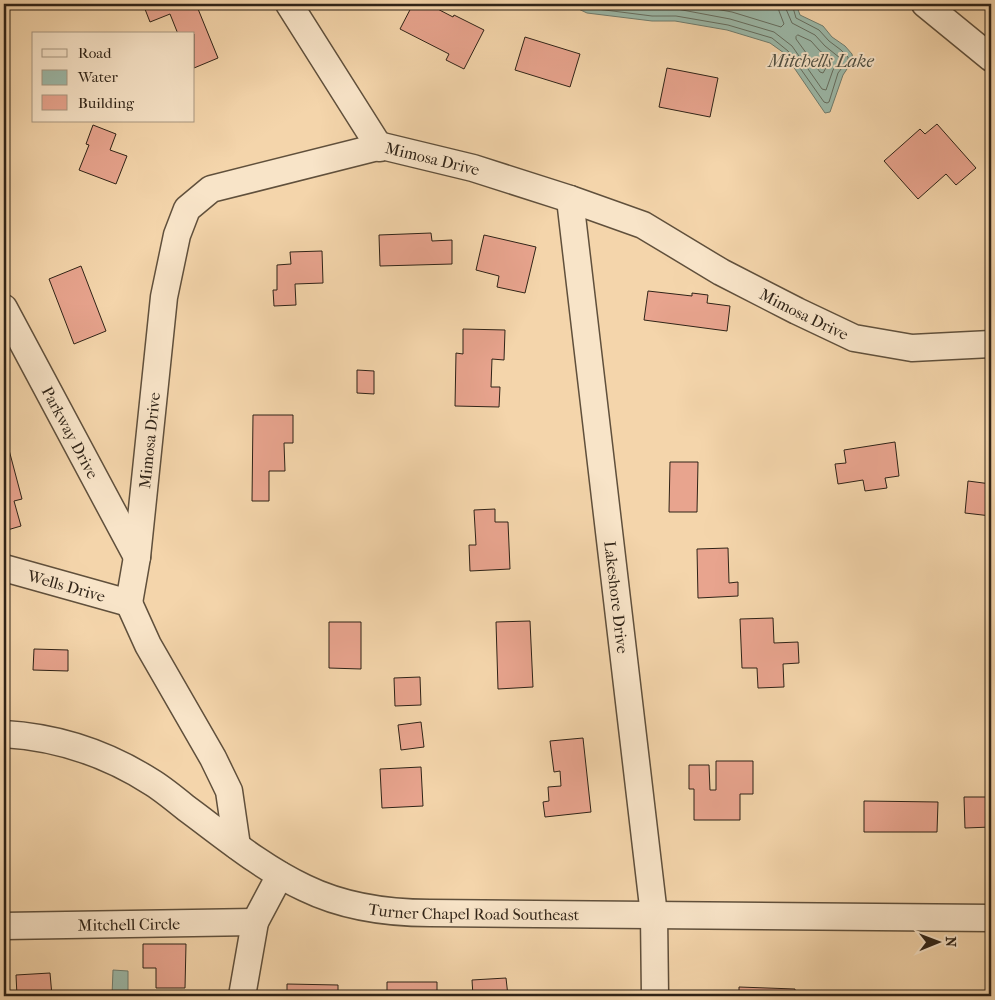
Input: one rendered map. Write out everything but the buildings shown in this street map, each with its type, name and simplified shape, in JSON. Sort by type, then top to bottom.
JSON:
[{"type":"street","points":[[289,4],[380,148]]},
{"type":"street","points":[[925,4],[991,58]]},
{"type":"street","name":"Mimosa Drive","points":[[129,603],[137,557],[164,297],[177,235],[187,209],[211,189],[382,146],[474,168],[643,225],[721,272],[854,338],[912,348],[991,344]]},
{"type":"street","name":"Lakeshore Drive","points":[[570,199],[654,915],[655,996]]},
{"type":"street","name":"Parkway Drive","points":[[4,308],[137,557]]},
{"type":"street","name":"Wells Drive","points":[[4,568],[129,603]]},
{"type":"street","points":[[129,603],[148,645],[209,750],[228,791],[237,846]]},
{"type":"street","name":"Turner Chapel Road Southeast","points":[[4,734],[22,735],[65,744],[96,753],[128,768],[154,784],[237,846],[280,875],[305,889],[327,897],[378,910],[405,913],[991,918]]},
{"type":"street","points":[[242,996],[254,922],[280,875]]},
{"type":"street","name":"Mitchell Circle","points":[[4,926],[254,922]]},
{"type":"water","name":"Mitchells Lake","points":[[568,4],[796,4],[800,15],[823,26],[832,37],[845,46],[852,54],[853,60],[843,75],[830,112],[825,113],[784,53],[770,43],[727,30],[675,21],[652,21],[587,13]]},
{"type":"water","points":[[113,970],[128,971],[128,996],[112,996]]}]
